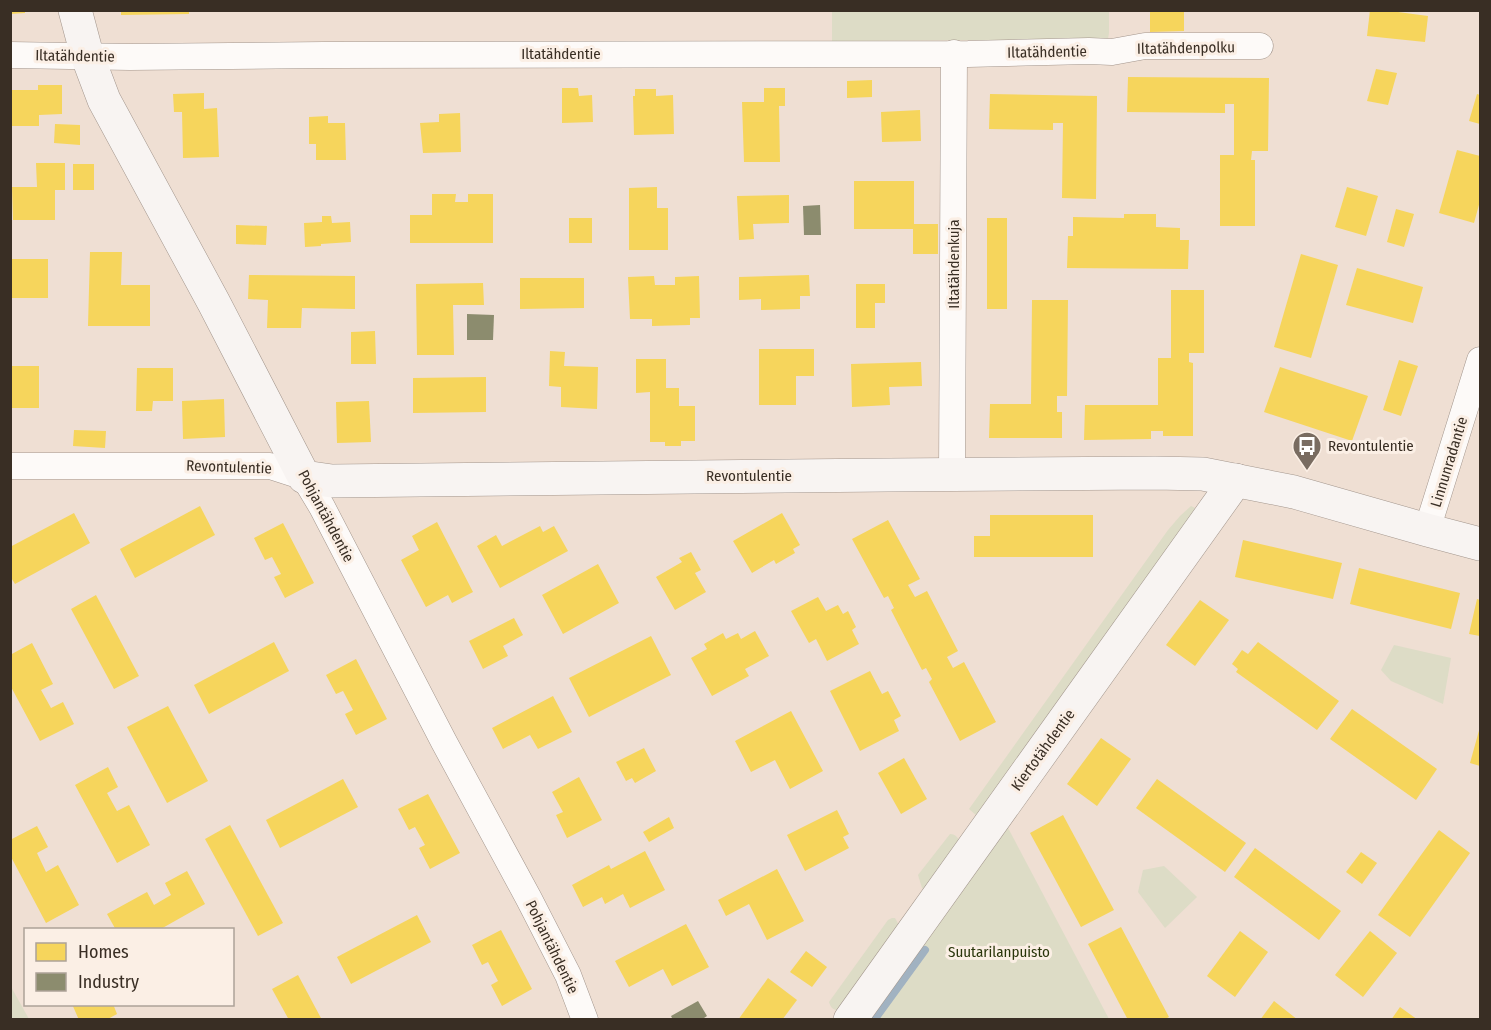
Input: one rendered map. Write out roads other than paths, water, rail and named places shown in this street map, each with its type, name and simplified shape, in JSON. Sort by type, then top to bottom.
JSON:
[{"type":"street","name":"Pohjantähdentie","points":[[75,10],[87,55],[104,100],[209,292],[304,477],[529,899],[568,975],[585,1020]]},
{"type":"street","name":"Iltatähdenpolku","points":[[1112,52],[1145,46],[1260,46]]},
{"type":"street","name":"Iltatähdentie","points":[[10,55],[130,57],[324,54],[1112,52]]},
{"type":"street","name":"Iltatähdenkuja","points":[[952,474],[954,53]]},
{"type":"street","name":"Linnunradantie","points":[[1427,530],[1480,360]]},
{"type":"street","name":"Revontulentie","points":[[10,466],[270,466],[304,477],[332,481],[952,474],[1203,474],[1294,492],[1480,544]]},
{"type":"street","name":"Kiertotähdentie","points":[[850,1020],[1236,480]]},
{"type":"waterway","points":[[874,1020],[925,950]]},
{"type":"place","name":"Revontulentie","points":[[1307,472]]},
{"type":"park label","name":"Suutarilanpuisto","points":[[999,952]]}]
